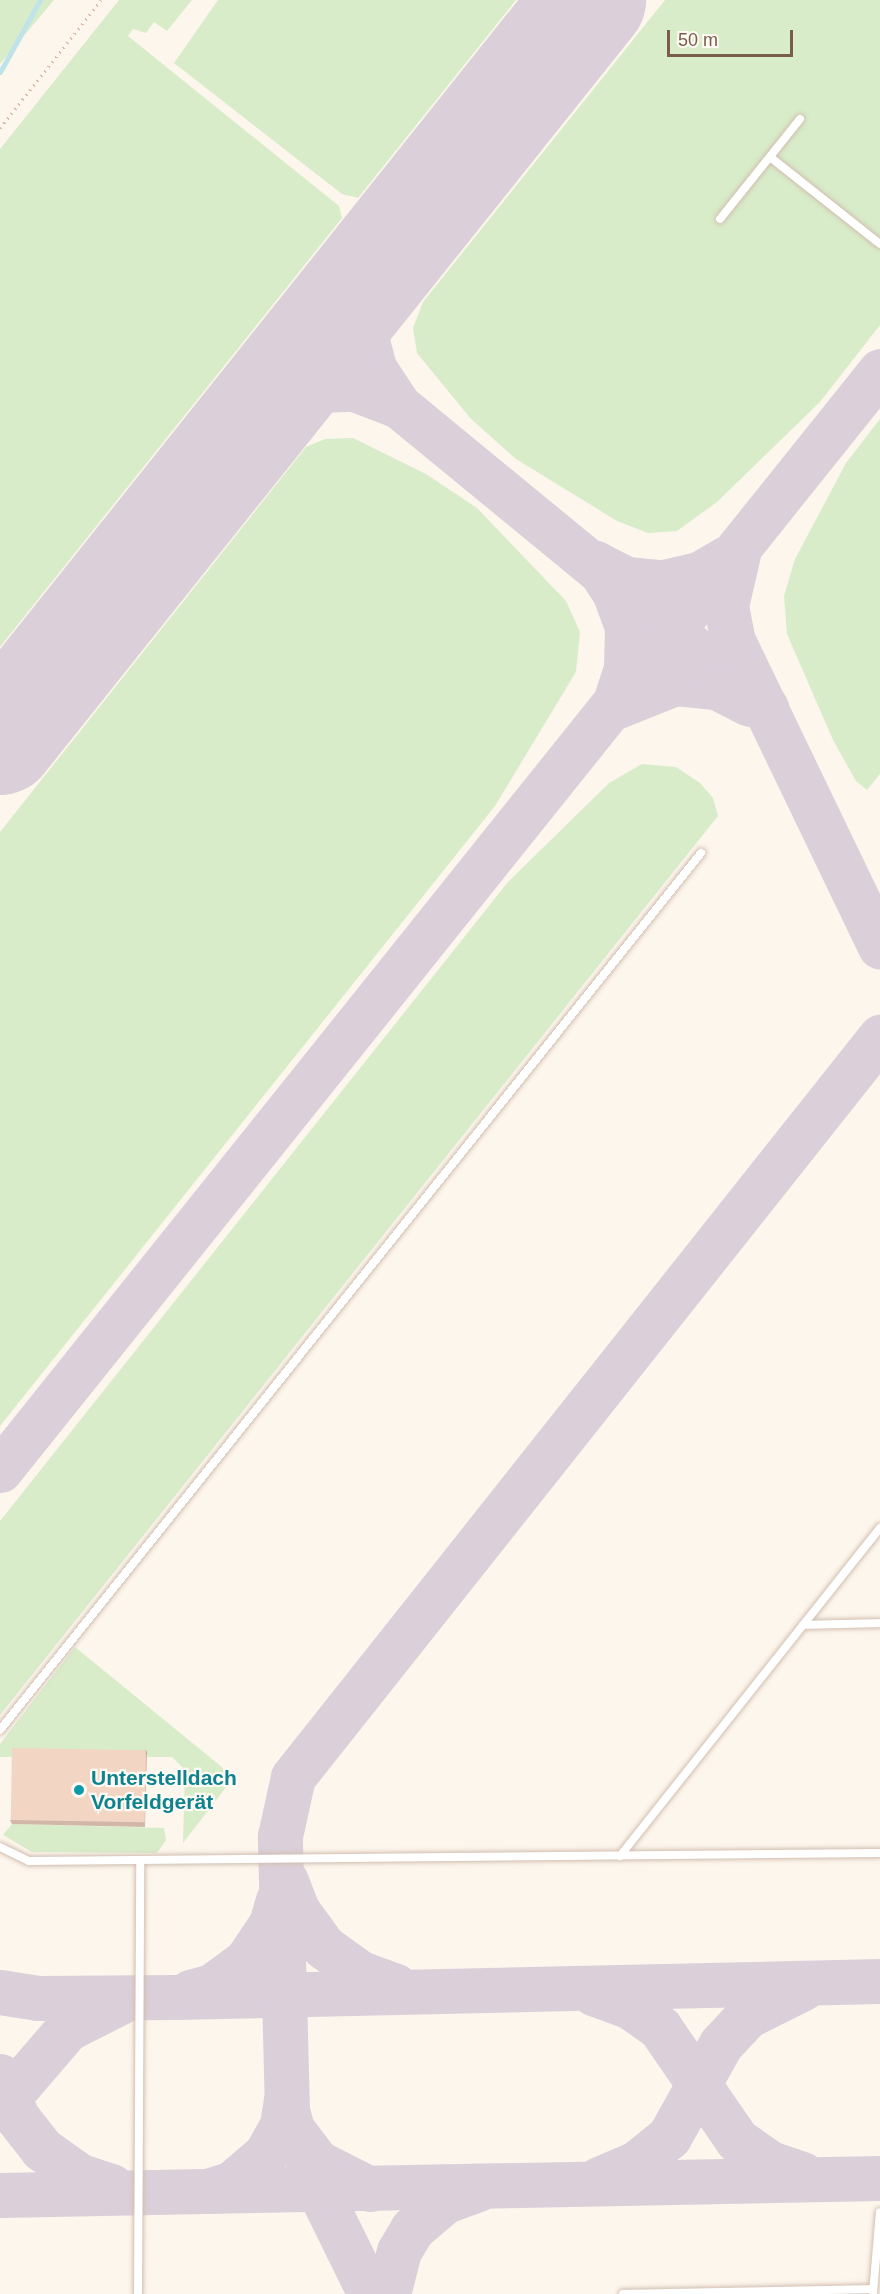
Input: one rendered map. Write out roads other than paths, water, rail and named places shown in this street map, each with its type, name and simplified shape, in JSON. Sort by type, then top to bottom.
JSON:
[{"type":"lane","points":[[720,219],[800,119]]},
{"type":"lane","points":[[770,158],[880,244]]},
{"type":"lane","points":[[0,1730],[701,853]]},
{"type":"lane","points":[[620,1856],[880,1528]]},
{"type":"lane","points":[[803,1625],[880,1623]]},
{"type":"lane","points":[[0,1847],[29,1861],[880,1852]]},
{"type":"lane","points":[[138,2294],[141,1861]]},
{"type":"lane","points":[[623,2294],[873,2291],[880,2212]]},
{"type":"waterway","points":[[0,72],[40,0]]},
{"type":"place","name":"Unterstelldach Vorfeldgerät","points":[[79,1790]]}]
